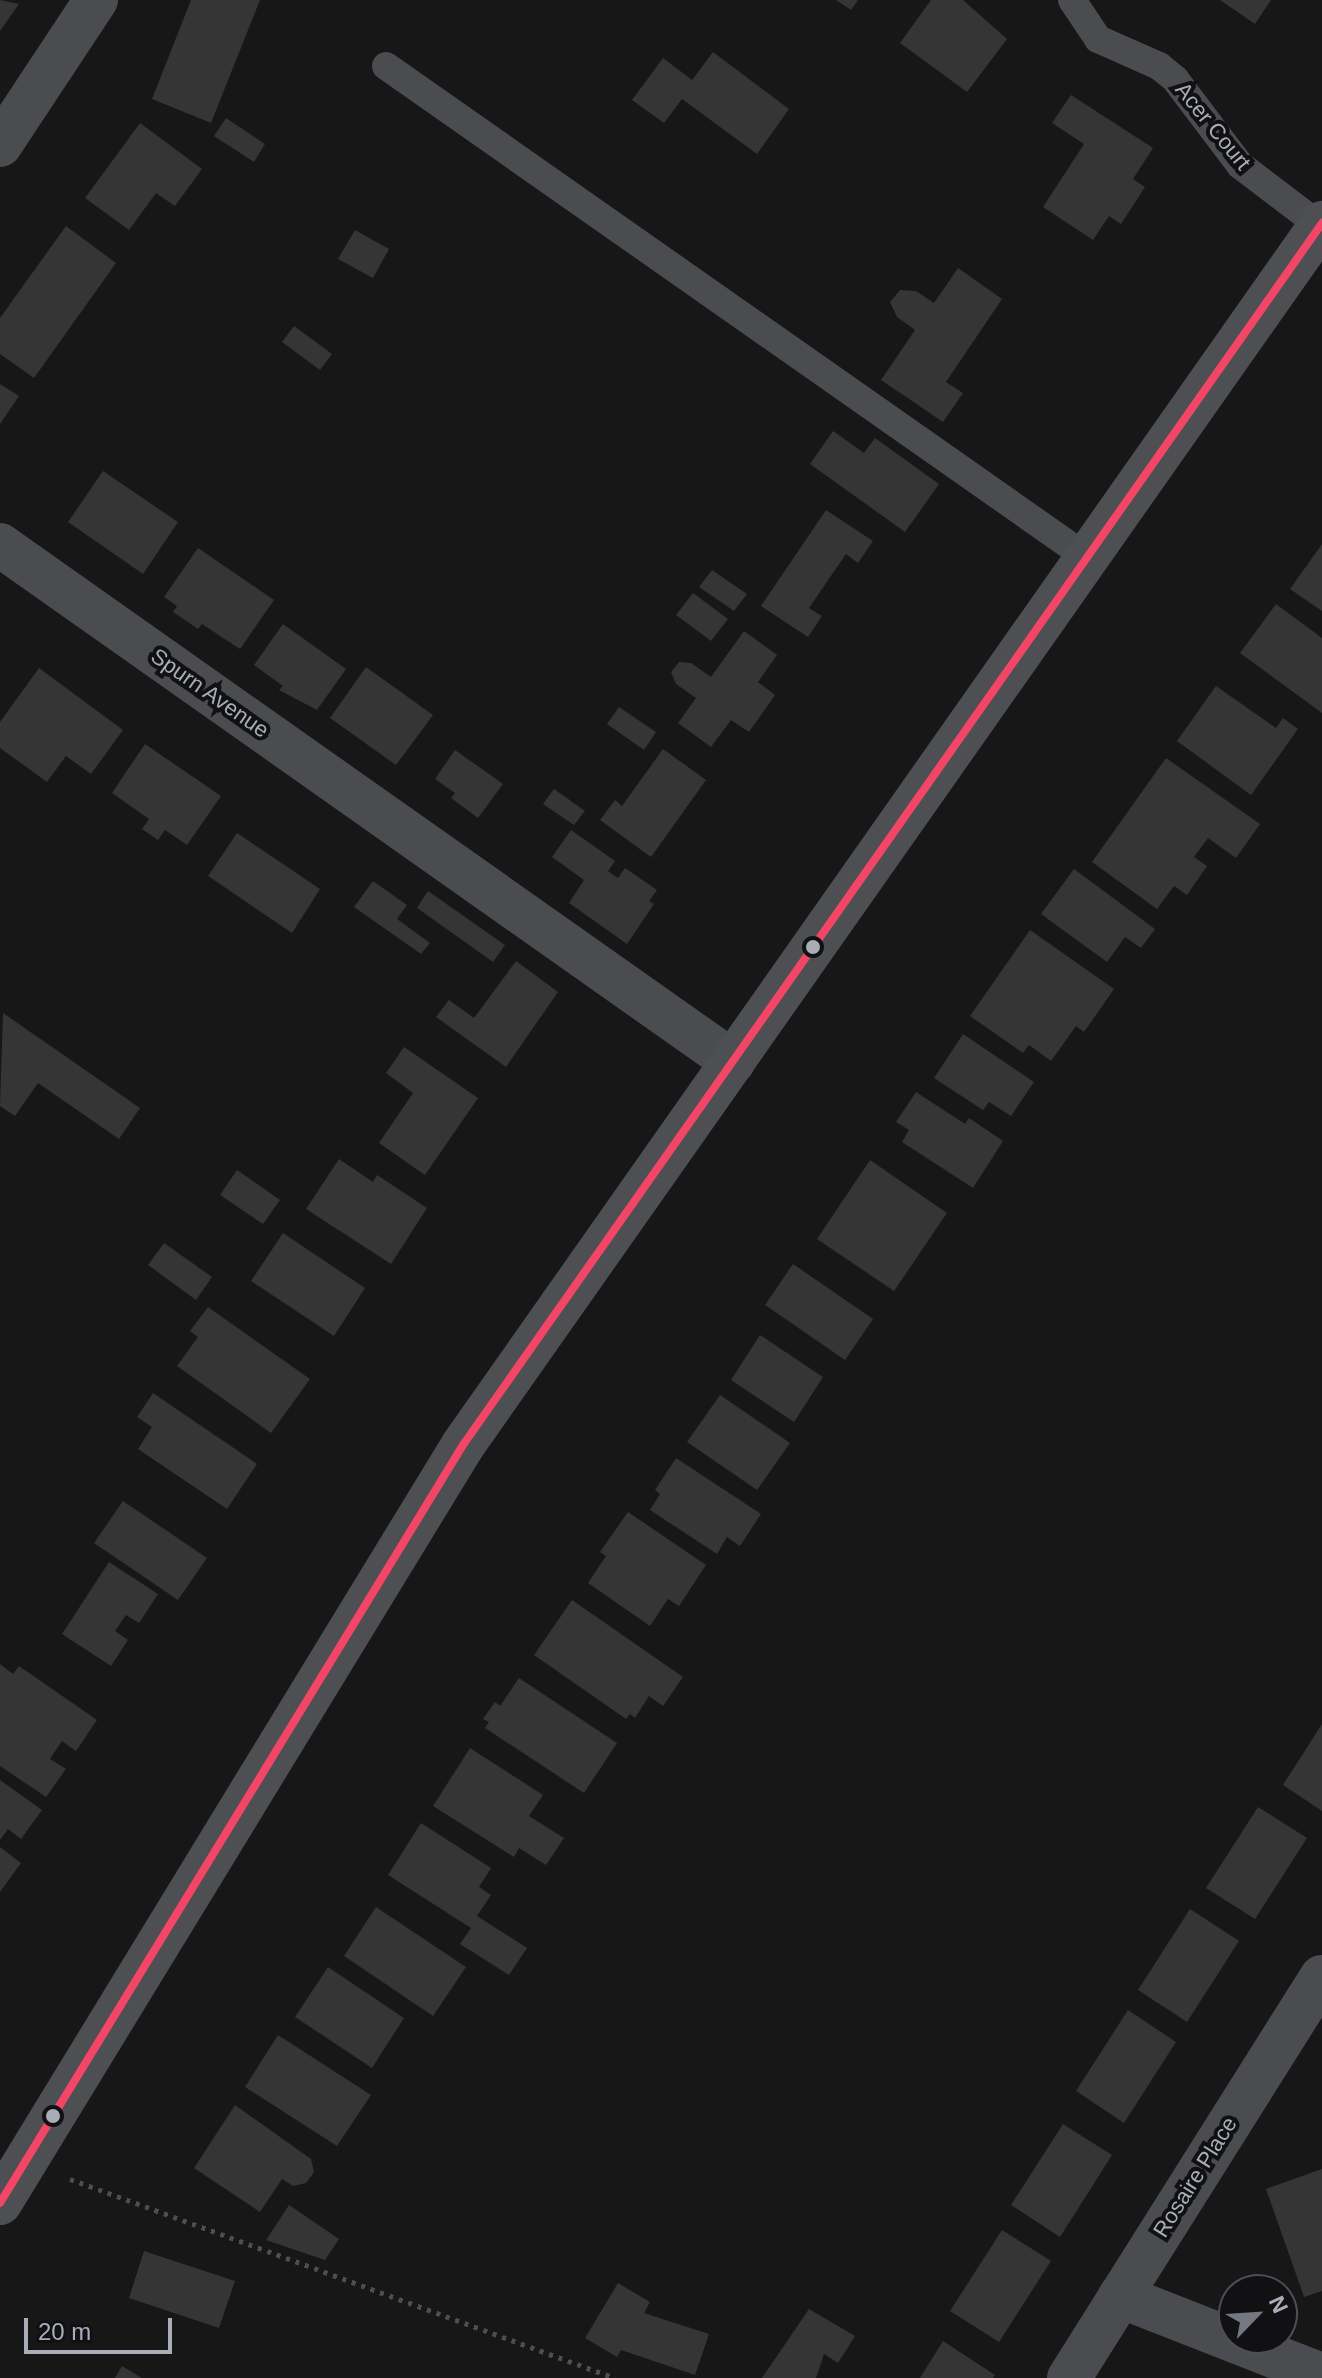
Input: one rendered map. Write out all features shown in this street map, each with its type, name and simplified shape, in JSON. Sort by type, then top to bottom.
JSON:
[{"type":"main road","points":[[0,2203],[463,1445],[733,1062],[858,877],[1089,559],[1321,225]]},
{"type":"street","points":[[0,145],[96,0]]},
{"type":"street","name":"Spurn Avenue","points":[[0,545],[733,1062]]},
{"type":"street","name":"Rosaire Place","points":[[1069,2378],[1322,1977]]},
{"type":"street","points":[[1120,2296],[1322,2375]]},
{"type":"lane","name":"Acer Court","points":[[1072,0],[1098,39],[1159,66],[1175,79],[1240,165],[1321,225]]},
{"type":"lane","points":[[386,66],[1089,559]]},
{"type":"path","points":[[24,2163],[615,2378]]},
{"type":"building","points":[[0,0],[19,4],[0,31]]},
{"type":"building","points":[[191,0],[260,0],[211,123],[152,99]]},
{"type":"building","points":[[836,0],[858,0],[851,10]]},
{"type":"building","points":[[931,0],[963,0],[1007,39],[967,92],[900,43]]},
{"type":"building","points":[[1220,0],[1271,0],[1255,24]]},
{"type":"building","points":[[713,52],[789,109],[757,154],[682,99],[664,123],[632,100],[663,58],[692,80]]},
{"type":"building","points":[[1071,95],[1153,148],[1133,179],[1145,187],[1121,224],[1109,216],[1093,240],[1043,207],[1084,144],[1052,123]]},
{"type":"building","points":[[226,118],[265,144],[254,162],[214,136]]},
{"type":"building","points":[[140,123],[202,169],[175,206],[156,193],[129,230],[85,198]]},
{"type":"building","points":[[66,226],[116,263],[34,378],[0,354],[0,318]]},
{"type":"building","points":[[355,230],[389,249],[373,278],[338,259]]},
{"type":"building","points":[[958,268],[1002,299],[946,382],[963,393],[943,422],[881,380],[915,330],[897,317],[890,302],[900,290],[916,291],[934,303]]},
{"type":"building","points":[[294,326],[332,354],[320,370],[282,342]]},
{"type":"building","points":[[0,384],[19,396],[0,424]]},
{"type":"building","points":[[833,431],[864,453],[875,438],[939,484],[905,532],[810,464]]},
{"type":"building","points":[[103,471],[178,522],[143,574],[68,522]]},
{"type":"building","points":[[826,510],[873,541],[858,563],[846,554],[809,608],[822,616],[808,637],[761,606]]},
{"type":"building","points":[[1322,544],[1322,611],[1290,589]]},
{"type":"building","points":[[198,548],[274,600],[240,649],[202,624],[198,629],[173,612],[177,606],[164,597]]},
{"type":"building","points":[[712,570],[747,594],[734,611],[699,587]]},
{"type":"building","points":[[693,593],[728,619],[711,641],[676,615]]},
{"type":"building","points":[[1276,604],[1322,638],[1322,713],[1240,653]]},
{"type":"building","points":[[283,624],[346,669],[317,710],[279,690],[283,686],[254,665]]},
{"type":"building","points":[[744,631],[777,655],[758,682],[775,695],[749,732],[731,720],[711,747],[678,723],[696,698],[676,684],[671,672],[679,662],[691,663],[711,677]]},
{"type":"building","points":[[366,667],[433,715],[396,765],[330,718]]},
{"type":"building","points":[[39,668],[123,730],[91,774],[66,756],[47,782],[0,748],[0,722]]},
{"type":"building","points":[[1216,686],[1276,728],[1283,718],[1298,729],[1251,795],[1177,741]]},
{"type":"building","points":[[619,707],[656,732],[644,750],[607,724]]},
{"type":"building","points":[[145,744],[221,796],[187,845],[165,830],[158,840],[142,829],[149,819],[112,793]]},
{"type":"building","points":[[663,749],[706,780],[651,857],[600,820],[615,800],[622,806]]},
{"type":"building","points":[[455,750],[503,784],[478,818],[451,798],[455,793],[435,779]]},
{"type":"building","points":[[1166,758],[1260,824],[1236,858],[1208,838],[1194,857],[1207,866],[1187,895],[1174,886],[1157,909],[1092,862]]},
{"type":"building","points":[[554,789],[585,811],[574,825],[543,804]]},
{"type":"building","points":[[571,830],[615,861],[608,871],[618,878],[625,868],[657,890],[649,901],[654,904],[627,944],[569,903],[584,880],[552,857]]},
{"type":"building","points":[[237,833],[320,889],[292,933],[208,876]]},
{"type":"building","points":[[1074,869],[1155,929],[1141,948],[1125,937],[1107,962],[1041,914]]},
{"type":"building","points":[[373,881],[407,905],[397,919],[430,943],[421,954],[354,907]]},
{"type":"building","points":[[428,891],[505,945],[493,962],[417,908]]},
{"type":"building","points":[[1030,930],[1114,989],[1084,1032],[1076,1026],[1051,1061],[1029,1045],[1023,1053],[970,1016]]},
{"type":"building","points":[[516,961],[558,992],[506,1067],[436,1017],[449,1000],[474,1018]]},
{"type":"building","points":[[3,1013],[140,1108],[119,1139],[38,1083],[15,1116],[0,1106]]},
{"type":"building","points":[[963,1034],[1034,1082],[1011,1116],[989,1102],[983,1110],[934,1078]]},
{"type":"building","points":[[404,1047],[478,1098],[425,1175],[379,1143],[413,1093],[386,1073]]},
{"type":"building","points":[[916,1092],[965,1124],[969,1118],[1003,1141],[973,1188],[902,1142],[909,1130],[896,1122]]},
{"type":"building","points":[[339,1159],[373,1182],[377,1175],[427,1208],[391,1264],[306,1209]]},
{"type":"building","points":[[870,1160],[947,1213],[894,1291],[817,1239]]},
{"type":"building","points":[[237,1170],[280,1200],[263,1224],[220,1195]]},
{"type":"building","points":[[283,1233],[365,1288],[334,1336],[251,1281]]},
{"type":"building","points":[[164,1243],[212,1277],[196,1300],[148,1265]]},
{"type":"building","points":[[793,1264],[873,1319],[845,1360],[765,1305]]},
{"type":"building","points":[[208,1307],[310,1379],[271,1433],[177,1366],[198,1337],[190,1331]]},
{"type":"building","points":[[760,1335],[823,1377],[794,1422],[731,1380]]},
{"type":"building","points":[[153,1393],[257,1464],[227,1509],[138,1449],[152,1427],[137,1417]]},
{"type":"building","points":[[720,1395],[790,1443],[757,1490],[687,1442]]},
{"type":"building","points":[[676,1458],[761,1514],[740,1546],[727,1537],[717,1554],[650,1510],[660,1494],[655,1490]]},
{"type":"building","points":[[123,1501],[207,1558],[178,1600],[94,1543]]},
{"type":"building","points":[[628,1512],[706,1565],[679,1606],[668,1599],[650,1626],[588,1583],[606,1556],[600,1552]]},
{"type":"building","points":[[109,1562],[158,1594],[139,1623],[126,1615],[115,1631],[128,1640],[111,1666],[62,1634]]},
{"type":"building","points":[[572,1600],[683,1677],[663,1706],[649,1696],[635,1718],[630,1714],[626,1719],[534,1655]]},
{"type":"building","points":[[0,1664],[13,1674],[19,1666],[97,1720],[76,1751],[62,1741],[50,1759],[66,1769],[46,1797],[0,1766]]},
{"type":"building","points":[[519,1678],[617,1743],[584,1793],[485,1728],[489,1722],[483,1719],[495,1702],[500,1706]]},
{"type":"building","points":[[1322,1724],[1322,1811],[1283,1785]]},
{"type":"building","points":[[470,1748],[543,1795],[529,1816],[564,1838],[546,1865],[519,1848],[514,1857],[433,1806]]},
{"type":"building","points":[[0,1780],[42,1810],[21,1839],[8,1829],[0,1840]]},
{"type":"building","points":[[1258,1807],[1307,1838],[1255,1919],[1206,1888]]},
{"type":"building","points":[[421,1823],[491,1868],[479,1887],[491,1895],[477,1916],[527,1948],[509,1975],[460,1944],[471,1928],[388,1875]]},
{"type":"building","points":[[0,1847],[21,1863],[0,1892]]},
{"type":"building","points":[[376,1907],[466,1967],[433,2016],[344,1956]]},
{"type":"building","points":[[1190,1909],[1239,1941],[1187,2022],[1138,1990]]},
{"type":"building","points":[[328,1967],[404,2018],[372,2068],[295,2017]]},
{"type":"building","points":[[1128,2010],[1176,2042],[1124,2123],[1076,2091]]},
{"type":"building","points":[[278,2035],[371,2095],[337,2146],[245,2087]]},
{"type":"building","points":[[235,2105],[311,2159],[314,2172],[306,2183],[293,2186],[282,2179],[260,2212],[194,2168]]},
{"type":"building","points":[[1063,2124],[1112,2155],[1060,2237],[1011,2205]]},
{"type":"building","points":[[1322,2169],[1322,2291],[1304,2297],[1266,2189]]},
{"type":"building","points":[[289,2205],[339,2239],[325,2260],[266,2240]]},
{"type":"building","points":[[1002,2230],[1051,2261],[999,2342],[950,2311]]},
{"type":"building","points":[[144,2251],[235,2281],[219,2328],[129,2298]]},
{"type":"building","points":[[618,2283],[650,2302],[644,2313],[709,2334],[695,2375],[621,2350],[617,2357],[585,2338]]},
{"type":"building","points":[[809,2309],[855,2336],[838,2363],[824,2354],[816,2378],[762,2378]]},
{"type":"building","points":[[943,2341],[995,2375],[993,2378],[920,2378]]},
{"type":"building","points":[[122,2366],[142,2378],[115,2378]]},
{"type":"transit line","points":[[0,2203],[463,1445],[1322,223]]}]
